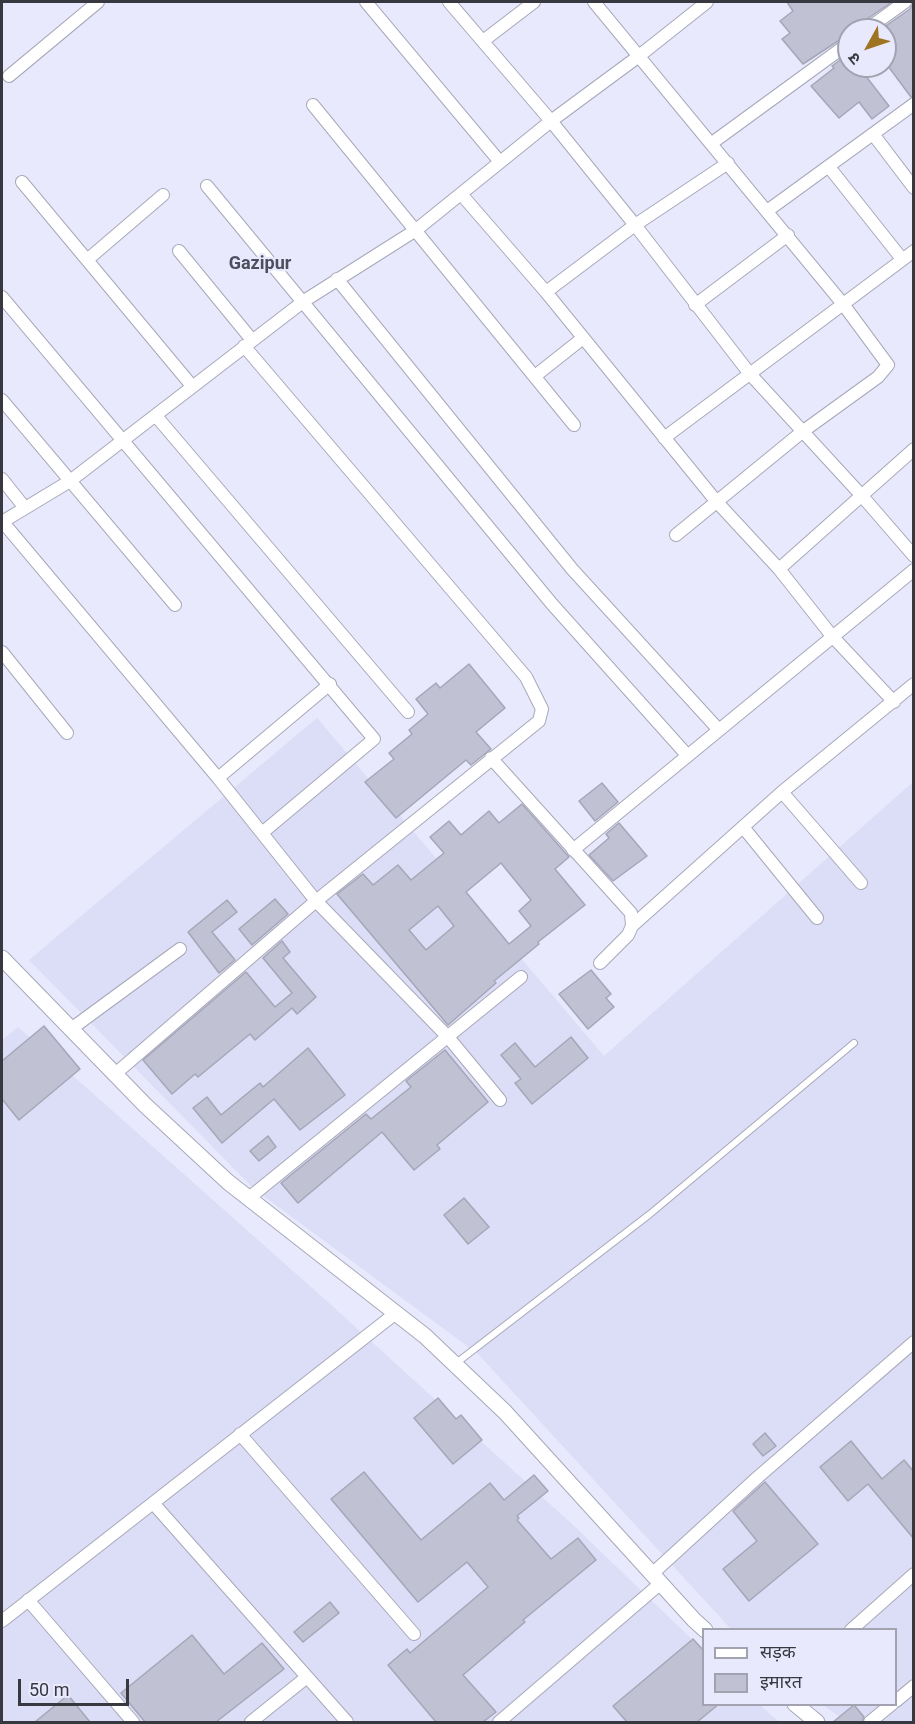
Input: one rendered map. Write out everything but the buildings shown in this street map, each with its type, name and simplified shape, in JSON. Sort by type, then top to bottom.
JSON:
[{"type":"street","points":[[9,76],[98,2]]},
{"type":"street","points":[[366,2],[500,162]]},
{"type":"street","points":[[449,2],[551,121],[750,374],[914,556]]},
{"type":"street","points":[[483,41],[534,2]]},
{"type":"street","points":[[594,2],[788,236],[843,304],[888,365],[878,377],[802,432],[676,535]]},
{"type":"street","points":[[500,1100],[448,1036],[316,901],[218,777],[2,521],[70,481],[304,301],[416,230],[551,121],[707,2]]},
{"type":"street","points":[[883,18],[905,2]]},
{"type":"street","points":[[712,143],[837,52]]},
{"type":"street","points":[[767,211],[914,104]]},
{"type":"street","points":[[313,105],[574,425]]},
{"type":"street","points":[[873,134],[914,188]]},
{"type":"street","points":[[546,292],[635,225],[728,163]]},
{"type":"street","points":[[828,167],[902,259]]},
{"type":"street","points":[[22,182],[192,386]]},
{"type":"street","points":[[207,186],[552,604],[687,755]]},
{"type":"street","points":[[461,194],[546,292],[716,501],[779,569],[832,636],[894,702]]},
{"type":"street","points":[[87,260],[162,195]]},
{"type":"street","points":[[695,305],[788,236]]},
{"type":"street","points":[[115,1074],[316,901],[490,758],[539,721],[542,709],[526,677],[248,343],[179,250]]},
{"type":"street","points":[[664,438],[914,251]]},
{"type":"street","points":[[337,279],[572,569],[718,729]]},
{"type":"street","points":[[2,297],[374,739],[262,833]]},
{"type":"street","points":[[535,376],[583,338]]},
{"type":"street","points":[[2,399],[175,605]]},
{"type":"street","points":[[156,416],[408,712]]},
{"type":"street","points":[[779,569],[914,449]]},
{"type":"street","points":[[2,479],[24,508]]},
{"type":"street","points":[[573,850],[914,570]]},
{"type":"street","points":[[2,652],[67,733]]},
{"type":"street","points":[[218,777],[330,684]]},
{"type":"street","points":[[600,963],[628,935],[632,926],[742,827],[914,684]]},
{"type":"street","points":[[490,758],[625,905],[631,913],[632,926]]},
{"type":"street","points":[[782,792],[861,883]]},
{"type":"street","points":[[742,827],[817,918]]},
{"type":"street","points":[[71,1029],[180,949]]},
{"type":"street","points":[[2,957],[145,1105],[228,1182],[425,1336],[505,1412],[704,1628]]},
{"type":"street","points":[[249,1198],[521,977]]},
{"type":"street","points":[[2,1621],[396,1313]]},
{"type":"street","points":[[499,1722],[657,1579],[758,1477],[914,1342]]},
{"type":"street","points":[[240,1434],[414,1634]]},
{"type":"street","points":[[153,1503],[347,1722]]},
{"type":"street","points":[[852,1628],[914,1574]]},
{"type":"street","points":[[28,1600],[133,1722]]},
{"type":"street","points":[[251,1722],[306,1677]]},
{"type":"street","points":[[897,1700],[914,1686]]},
{"type":"street","points":[[797,1706],[817,1722]]},
{"type":"street","points":[[870,1722],[890,1706]]},
{"type":"lane","points":[[454,1364],[650,1214],[854,1043]]},
{"type":"shaded area","points":[[317,718],[604,1056],[913,782],[913,1722],[847,1722],[824,1706],[897,1706],[897,1628],[730,1628],[478,1354],[254,1189],[29,960]]},
{"type":"shaded area","points":[[18,1027],[329,1303],[573,1525],[702,1649],[702,1706],[761,1706],[779,1722],[2,1722],[2,1040]]},
{"type":"district","name":"Gazipur","points":[[260,264]]}]
